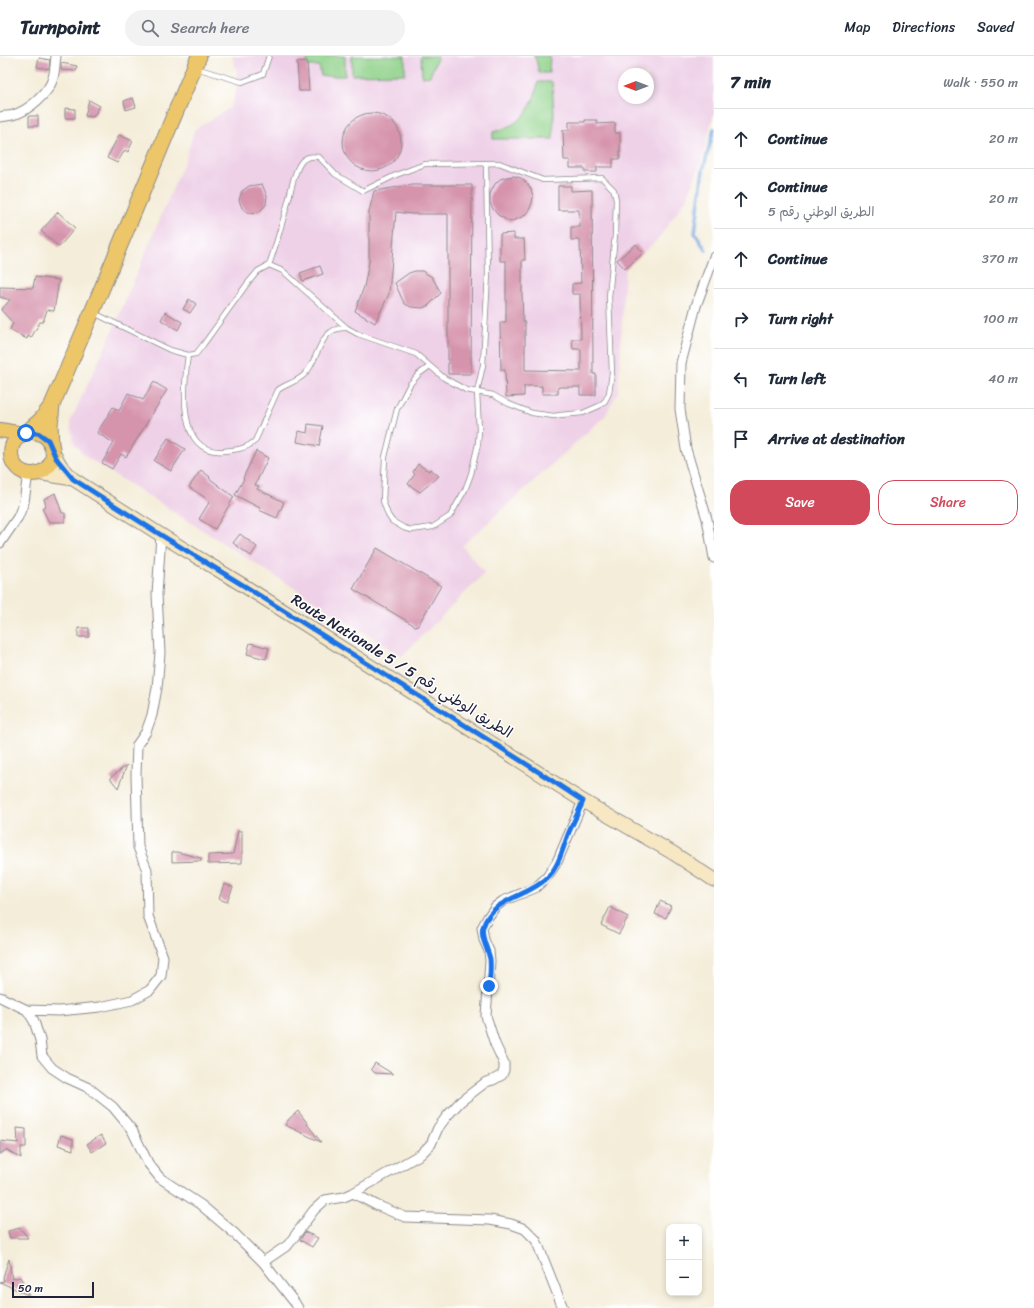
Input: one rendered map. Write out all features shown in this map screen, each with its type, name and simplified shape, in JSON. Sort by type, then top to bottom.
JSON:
[{"type":"highway","points":[[25,433],[41,420],[52,405],[197,62]]},
{"type":"highway","points":[[51,448],[50,425],[52,405]]},
{"type":"main road","points":[[0,430],[38,433],[48,440],[61,466],[73,479]]},
{"type":"main road","points":[[12,460],[12,445],[17,438],[25,433]]},
{"type":"main road","points":[[0,444],[18,469],[32,473],[73,479]]},
{"type":"main road","points":[[32,473],[43,470],[49,465],[52,458],[51,448]]},
{"type":"main road","name":"Route Nationale 5 / الطريق الوطني رقم 5","points":[[73,479],[266,599],[583,801],[714,876]]},
{"type":"street","points":[[0,117],[13,115],[35,103],[46,91],[53,79],[56,56]]},
{"type":"street","points":[[714,257],[696,306],[681,363],[680,409],[686,449],[707,519],[714,558]]},
{"type":"street","points":[[0,543],[18,517],[32,473]]},
{"type":"street","points":[[0,997],[27,1010],[59,1011],[100,1007],[132,1000],[150,990],[161,976],[163,957],[148,916],[146,901],[148,884],[147,870],[138,847],[136,774],[137,745],[146,732],[152,716],[157,688],[160,653],[157,594],[161,535]]},
{"type":"street","points":[[263,1262],[288,1245],[314,1210],[325,1200],[344,1197],[353,1193],[421,1154],[431,1144],[438,1128],[460,1102],[486,1082],[502,1075],[504,1064],[495,1044],[486,1016],[490,961],[482,928],[495,907],[503,901],[534,888],[548,877],[557,862],[583,801]]},
{"type":"street","points":[[27,1010],[34,1021],[42,1056],[52,1068],[66,1078],[89,1088],[113,1107],[132,1130],[148,1162],[160,1178],[201,1205],[234,1233],[263,1262],[298,1308]]},
{"type":"street","points":[[353,1193],[376,1205],[405,1217],[490,1220],[511,1224],[526,1229],[536,1240],[563,1308]]},
{"type":"lane","points":[[197,62],[242,82],[263,74],[269,56]]},
{"type":"lane","points":[[92,312],[170,350],[188,355],[196,354],[247,284],[258,271],[269,265],[288,203],[294,176],[300,162],[311,156],[319,156],[335,174],[363,191],[396,175],[425,164],[499,163],[543,180],[602,178],[614,190],[616,200],[615,235],[609,297],[612,373],[609,393],[605,401],[594,409],[583,413],[554,416],[532,412],[509,404],[493,395],[466,390],[444,378],[416,354],[358,334],[347,328],[283,271],[269,265]]},
{"type":"lane","points":[[430,366],[419,374],[410,384],[397,409],[385,457],[383,502],[392,521],[411,530],[433,527],[450,516],[465,490],[471,474],[478,444],[479,430],[477,392],[482,365],[487,309],[488,244],[486,163]]},
{"type":"lane","points":[[188,355],[184,405],[196,442],[203,447],[219,451],[237,449],[250,445],[255,441],[278,390],[306,374],[319,349],[332,330],[338,327],[347,328]]},
{"type":"shaded area","points":[[232,56],[714,56],[714,112],[701,162],[687,198],[657,240],[625,269],[618,392],[605,416],[462,546],[485,573],[402,656],[85,456],[74,443],[70,422],[109,339],[187,155],[194,130],[230,108],[236,92],[237,71]]},
{"type":"green space","points":[[308,56],[345,56],[345,76],[321,76],[319,66],[307,66]]},
{"type":"green space","points":[[352,56],[405,56],[405,74],[352,75]]},
{"type":"green space","points":[[421,56],[438,56],[430,76],[422,77]]},
{"type":"green space","points":[[533,56],[550,56],[549,73],[539,73],[536,59]]},
{"type":"green space","points":[[538,82],[552,82],[554,114],[553,139],[493,139],[493,132],[511,125],[524,115],[533,101]]},
{"type":"building","points":[[39,58],[50,60],[49,69],[37,67]]},
{"type":"building","points":[[307,61],[309,91],[299,91],[297,62]]},
{"type":"building","points":[[61,63],[77,66],[76,71],[61,70]]},
{"type":"building","points":[[133,98],[136,107],[126,110],[124,101]]},
{"type":"building","points":[[89,100],[100,106],[93,117],[85,116]]},
{"type":"building","points":[[65,108],[75,109],[75,118],[65,118]]},
{"type":"building","points":[[372,113],[388,118],[396,126],[401,142],[396,158],[388,166],[372,171],[356,166],[348,158],[343,142],[348,126],[356,118]]},
{"type":"building","points":[[29,116],[38,116],[38,126],[29,126]]},
{"type":"building","points":[[585,120],[597,120],[597,124],[615,123],[615,133],[620,133],[620,159],[613,159],[613,167],[597,167],[597,172],[585,172],[585,168],[570,168],[570,160],[564,160],[563,130],[569,130],[569,122],[585,122]]},
{"type":"building","points":[[119,135],[133,141],[128,152],[125,150],[117,163],[107,158]]},
{"type":"building","points":[[514,176],[521,178],[527,183],[533,196],[529,210],[524,216],[510,222],[498,215],[493,209],[490,203],[490,194],[495,184],[500,179]]},
{"type":"building","points":[[262,184],[267,196],[266,205],[259,212],[250,213],[246,211],[242,208],[239,200],[242,191],[249,186]]},
{"type":"building","points":[[411,185],[472,185],[471,374],[448,374],[448,214],[411,214],[396,212],[389,294],[375,323],[355,311],[364,287],[369,262],[369,212],[374,191]]},
{"type":"building","points":[[558,186],[571,186],[571,191],[592,190],[593,374],[596,374],[596,395],[580,395],[580,387],[558,387],[558,394],[542,394],[542,386],[524,386],[524,396],[506,397],[505,370],[501,370],[500,322],[506,322],[506,261],[500,261],[500,234],[514,233],[514,239],[524,239],[525,260],[522,260],[522,294],[523,322],[525,322],[525,370],[581,371],[581,349],[573,349],[572,339],[581,339],[580,294],[572,294],[572,284],[581,283],[580,240],[571,240],[571,227],[580,227],[579,210],[558,210]]},
{"type":"building","points":[[58,212],[75,228],[59,247],[41,231]]},
{"type":"building","points":[[636,244],[643,253],[625,269],[617,260]]},
{"type":"building","points":[[320,266],[323,274],[303,281],[300,273]]},
{"type":"building","points":[[422,271],[432,277],[441,293],[429,305],[423,308],[411,307],[405,304],[395,283],[409,273]]},
{"type":"building","points":[[35,277],[59,280],[54,311],[47,310],[43,322],[40,322],[31,338],[28,336],[27,339],[10,330],[13,323],[1,310],[10,300],[0,297],[0,287],[33,288]]},
{"type":"building","points":[[189,299],[196,304],[190,313],[183,309]]},
{"type":"building","points":[[165,312],[182,322],[178,330],[161,320]]},
{"type":"building","points":[[154,382],[167,390],[126,457],[121,454],[112,469],[102,463],[114,443],[97,433],[113,407],[119,411],[128,393],[143,400]]},
{"type":"building","points":[[308,424],[323,426],[319,446],[297,442],[299,431],[307,433]]},
{"type":"building","points":[[168,438],[185,449],[171,471],[154,461]]},
{"type":"building","points":[[256,451],[268,458],[255,485],[259,486],[257,489],[284,502],[277,518],[259,510],[260,508],[235,495],[244,479],[243,478]]},
{"type":"building","points":[[418,464],[429,471],[430,469],[439,476],[420,492],[408,484],[415,474],[413,472]]},
{"type":"building","points":[[201,470],[234,497],[215,529],[199,519],[210,501],[189,487]]},
{"type":"building","points":[[55,493],[62,513],[65,513],[65,522],[49,522],[42,508],[46,505],[44,499]]},
{"type":"building","points":[[240,534],[257,547],[251,556],[233,543]]},
{"type":"building","points":[[377,548],[441,586],[417,627],[353,589]]},
{"type":"building","points":[[78,628],[89,628],[89,637],[78,637]]},
{"type":"building","points":[[250,643],[269,648],[266,659],[247,654]]},
{"type":"building","points":[[127,765],[118,788],[110,778]]},
{"type":"building","points":[[238,831],[242,831],[242,863],[208,864],[208,855],[233,854]]},
{"type":"building","points":[[172,852],[201,858],[201,861],[172,862]]},
{"type":"building","points":[[224,884],[233,887],[227,902],[219,899]]},
{"type":"building","points":[[660,901],[671,906],[666,918],[655,914]]},
{"type":"building","points":[[610,907],[628,917],[619,934],[601,925]]},
{"type":"building","points":[[375,1063],[393,1074],[375,1073],[371,1069]]},
{"type":"building","points":[[298,1111],[307,1124],[321,1142],[285,1125]]},
{"type":"building","points":[[17,1128],[26,1129],[26,1147],[21,1147],[21,1158],[6,1150],[0,1154],[0,1141],[18,1143]]},
{"type":"building","points":[[61,1135],[73,1139],[73,1150],[58,1145]]},
{"type":"building","points":[[101,1135],[106,1143],[92,1152],[87,1144]]},
{"type":"building","points":[[20,1228],[28,1238],[10,1238],[8,1231]]},
{"type":"building","points":[[305,1232],[318,1238],[312,1247],[300,1240]]},
{"type":"building","points":[[9,1259],[12,1279],[20,1277],[30,1296],[0,1282],[4,1281],[3,1277]]},
{"type":"waterway","points":[[706,250],[695,233],[703,170],[714,129]]},
{"type":"route","points":[[26,433],[32,432],[44,436],[51,445],[52,451],[61,466],[73,479],[583,801],[557,862],[548,877],[534,888],[503,901],[495,907],[482,928],[490,961],[489,986]]}]
